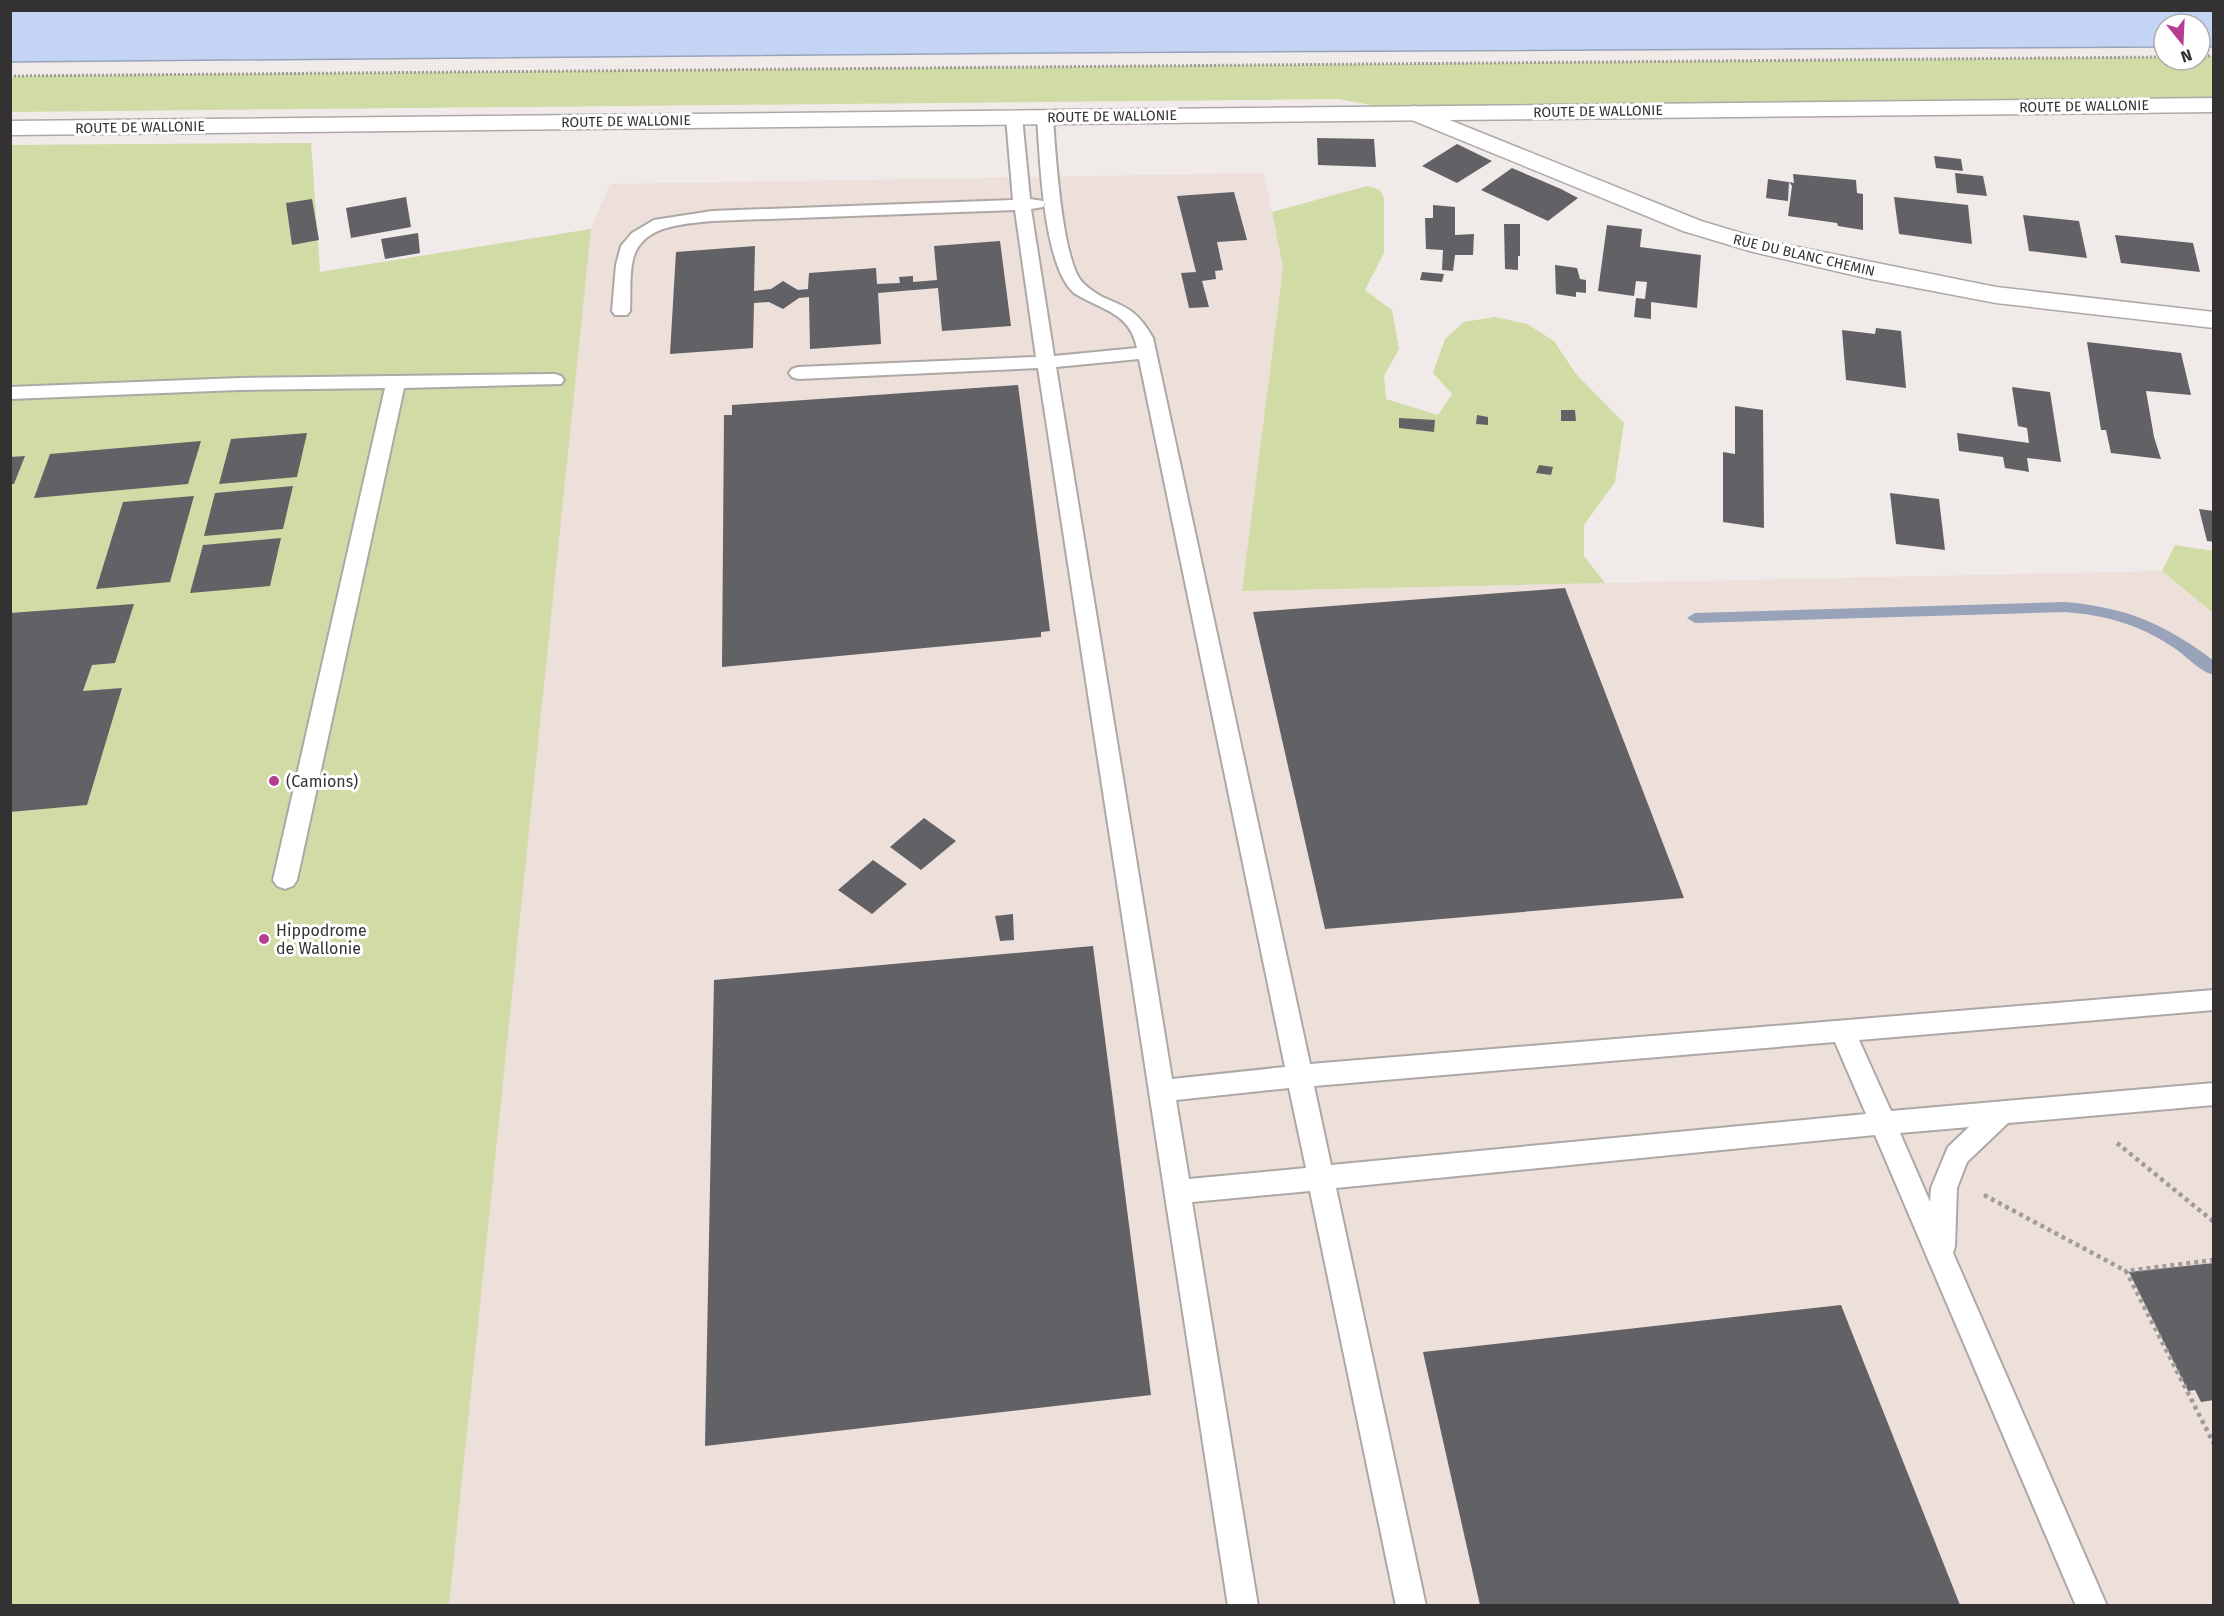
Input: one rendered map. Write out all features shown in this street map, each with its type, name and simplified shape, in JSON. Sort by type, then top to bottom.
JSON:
[{"type":"main road","name":"ROUTE DE WALLONIE","points":[[10,128],[2214,105]]},
{"type":"main road","name":"RUE DU BLANC CHEMIN","points":[[1415,113],[1692,226],[1762,247],[1870,271],[1996,295],[2214,320]]},
{"type":"lane","points":[[1014,117],[1018,177],[1046,362],[1243,1605]]},
{"type":"lane","points":[[1045,117],[1054,203],[1066,267],[1072,282],[1134,321],[1144,338],[1411,1605]]},
{"type":"lane","points":[[621,311],[626,258],[631,243],[645,230],[668,220],[712,216],[1054,203]]},
{"type":"lane","points":[[798,373],[1046,362],[1147,353]]},
{"type":"lane","points":[[10,393],[396,381],[555,380]]},
{"type":"lane","points":[[285,880],[396,381]]},
{"type":"lane","points":[[1162,1091],[1300,1077],[2214,1000]]},
{"type":"lane","points":[[1843,1031],[2092,1605]]},
{"type":"lane","points":[[1178,1192],[1884,1123],[2214,1094]]},
{"type":"lane","points":[[1942,1258],[1941,1224],[1944,1188],[1948,1177],[1957,1155],[2001,1113]]},
{"type":"path","points":[[10,76],[2152,57]]},
{"type":"path","points":[[2072,1106],[2214,1222]]},
{"type":"path","points":[[1948,1177],[2126,1271],[2214,1260]]},
{"type":"path","points":[[2126,1271],[2214,1444]]},
{"type":"shaded area","points":[[311,143],[320,272],[591,229],[610,184],[1264,173],[1283,268],[1242,591],[2162,571],[2213,613],[2213,1605],[11,1605],[10,145]]},
{"type":"green space","points":[[2213,56],[2214,105],[1415,113],[1338,99],[11,112],[10,76],[2152,57],[2152,72],[2212,72]]},
{"type":"green space","name":"Hippodrome de Wallonie","points":[[311,143],[320,272],[591,229],[449,1605],[11,1605],[10,145]]},
{"type":"green space","points":[[1367,186],[1380,190],[1384,199],[1384,253],[1365,290],[1392,310],[1399,349],[1384,376],[1386,399],[1438,415],[1452,394],[1433,373],[1445,339],[1464,322],[1495,317],[1527,324],[1554,341],[1576,374],[1624,423],[1615,482],[1584,525],[1584,556],[1605,583],[1242,591],[1283,268],[1272,212]]},
{"type":"green space","points":[[2175,545],[2213,551],[2213,613],[2162,571]]},
{"type":"water","points":[[11,10],[2213,10],[2213,47],[2212,12],[2152,12],[2152,47],[10,62]]},
{"type":"building","points":[[1317,138],[1374,139],[1376,167],[1318,165]]},
{"type":"building","points":[[1457,144],[1492,161],[1457,183],[1422,166]]},
{"type":"building","points":[[1934,156],[1961,159],[1963,171],[1936,168]]},
{"type":"building","points":[[1512,168],[1578,198],[1548,221],[1481,190]]},
{"type":"building","points":[[1955,173],[1983,176],[1987,196],[1957,193]]},
{"type":"building","points":[[1793,174],[1856,180],[1857,193],[1863,194],[1863,230],[1838,226],[1837,223],[1788,216],[1792,186],[1789,182],[1794,183]]},
{"type":"building","points":[[1768,179],[1789,182],[1788,201],[1766,198]]},
{"type":"building","points":[[1234,192],[1247,240],[1217,242],[1223,270],[1215,271],[1216,279],[1202,281],[1209,307],[1189,308],[1181,273],[1196,272],[1177,196]]},
{"type":"building","points":[[406,197],[411,227],[351,238],[346,208]]},
{"type":"building","points":[[1894,197],[1968,205],[1972,244],[1899,234]]},
{"type":"building","points":[[312,199],[319,240],[292,245],[286,203]]},
{"type":"building","points":[[1433,205],[1455,207],[1455,235],[1474,234],[1473,255],[1455,255],[1453,271],[1442,270],[1443,250],[1426,249],[1425,218],[1433,218]]},
{"type":"building","points":[[2023,215],[2079,221],[2087,258],[2029,251]]},
{"type":"building","points":[[1504,224],[1520,224],[1518,270],[1505,269]]},
{"type":"building","points":[[1607,225],[1642,229],[1640,247],[1701,255],[1697,308],[1651,302],[1651,319],[1634,317],[1636,298],[1645,299],[1647,282],[1636,281],[1634,296],[1598,291]]},
{"type":"building","points":[[418,233],[420,253],[385,259],[381,239]]},
{"type":"building","points":[[2115,235],[2193,243],[2200,272],[2121,263]]},
{"type":"building","points":[[1000,241],[1011,326],[942,331],[938,288],[878,293],[881,344],[810,349],[809,297],[799,298],[783,309],[769,302],[754,303],[753,348],[670,354],[676,252],[755,246],[754,291],[771,289],[783,281],[798,290],[808,289],[809,273],[876,268],[877,284],[900,283],[899,277],[913,276],[913,282],[937,280],[934,246]]},
{"type":"building","points":[[1555,265],[1577,268],[1580,279],[1586,280],[1586,293],[1576,292],[1576,297],[1556,294]]},
{"type":"building","points":[[1422,272],[1444,274],[1442,282],[1420,280]]},
{"type":"building","points":[[1876,328],[1901,331],[1906,388],[1846,380],[1842,330],[1875,334]]},
{"type":"building","points":[[2087,342],[2181,353],[2191,395],[2146,391],[2154,437],[2161,459],[2111,453],[2106,430],[2101,430]]},
{"type":"building","points":[[1018,385],[1050,631],[1041,632],[1041,637],[722,667],[724,415],[732,415],[732,405]]},
{"type":"building","points":[[2012,387],[2050,392],[2061,462],[2027,458],[2029,472],[2005,468],[2003,457],[1959,451],[1957,433],[2029,443],[2027,428],[2018,426]]},
{"type":"building","points":[[1735,406],[1763,410],[1764,528],[1723,522],[1723,452],[1735,454]]},
{"type":"building","points":[[1561,410],[1575,410],[1576,421],[1561,421]]},
{"type":"building","points":[[1477,415],[1488,417],[1488,425],[1476,424]]},
{"type":"building","points":[[1399,418],[1435,420],[1434,432],[1399,428]]},
{"type":"building","points":[[307,433],[297,477],[219,484],[231,439]]},
{"type":"building","points":[[201,441],[188,484],[34,498],[50,454]]},
{"type":"building","points":[[25,456],[14,484],[10,484],[10,457]]},
{"type":"building","points":[[1539,465],[1553,467],[1551,475],[1536,473]]},
{"type":"building","points":[[293,486],[283,529],[204,536],[215,493]]},
{"type":"building","points":[[1890,493],[1939,499],[1945,550],[1896,544]]},
{"type":"building","points":[[194,496],[170,582],[96,589],[123,502]]},
{"type":"building","points":[[2199,509],[2214,511],[2214,542],[2207,541]]},
{"type":"building","points":[[281,538],[270,586],[190,593],[203,545]]},
{"type":"building","points":[[1565,588],[1684,898],[1325,929],[1253,612]]},
{"type":"building","points":[[134,604],[115,663],[92,665],[83,691],[122,688],[87,805],[10,812],[10,613]]},
{"type":"building","points":[[924,818],[956,841],[921,870],[890,847]]},
{"type":"building","points":[[873,860],[907,884],[872,914],[838,890]]},
{"type":"building","points":[[1013,914],[1014,940],[1000,941],[995,916]]},
{"type":"building","points":[[1093,946],[1151,1395],[705,1446],[714,980]]},
{"type":"building","points":[[2214,1263],[2214,1400],[2201,1402],[2195,1390],[2188,1391],[2129,1272]]},
{"type":"building","points":[[1841,1305],[1960,1605],[1480,1605],[1423,1352]]},
{"type":"waterway","points":[[1695,618],[2065,607],[2088,609],[2109,612],[2145,624],[2179,643],[2214,670]]},
{"type":"place","name":"(Camions)","points":[[274,781]]},
{"type":"place","name":"Hippodrome de Wallonie","points":[[264,939]]}]
